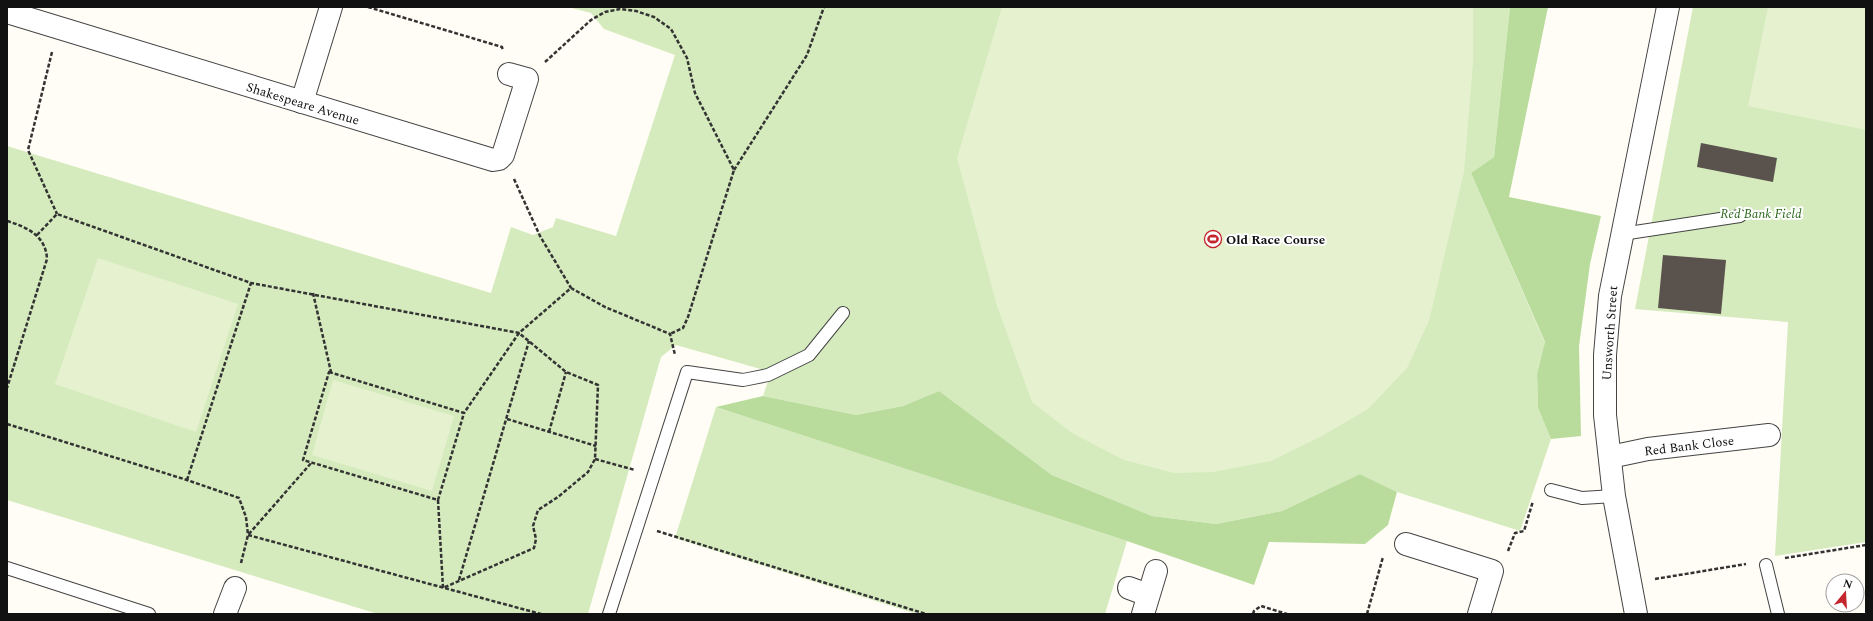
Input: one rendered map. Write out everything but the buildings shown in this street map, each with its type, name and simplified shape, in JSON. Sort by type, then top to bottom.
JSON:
[{"type":"street","points":[[302,102],[331,7]]},
{"type":"street","name":"Unsworth Street","points":[[1636,614],[1614,496],[1605,415],[1605,354],[1610,296],[1668,7]]},
{"type":"street","name":"Shakespeare Avenue","points":[[7,12],[493,160],[499,159],[503,155]]},
{"type":"street","points":[[503,155],[518,76]]},
{"type":"street","name":"Red Bank Close","points":[[1610,457],[1648,449],[1769,435]]},
{"type":"street","points":[[1406,544],[1492,571],[1479,614]]},
{"type":"street","points":[[1140,599],[1156,571]]},
{"type":"street","points":[[225,614],[234,588]]},
{"type":"lane","points":[[1622,234],[1740,216]]},
{"type":"lane","points":[[609,614],[687,372],[743,380],[768,375],[809,354],[843,313]]},
{"type":"lane","points":[[1550,490],[1582,498],[1614,496]]},
{"type":"lane","points":[[1766,565],[1778,614]]},
{"type":"lane","points":[[7,568],[149,614]]},
{"type":"path","points":[[368,7],[502,47],[518,76],[591,20],[605,12],[620,9],[636,11],[654,17],[670,29],[687,58],[695,93],[734,170]]},
{"type":"path","points":[[503,155],[540,236],[571,288],[605,307],[670,334],[683,328],[688,317],[734,170],[807,55],[824,7]]},
{"type":"path","points":[[58,28],[28,150],[57,214],[251,283],[313,293],[519,333],[566,372],[598,385],[595,458],[588,472],[558,497],[538,510],[532,526],[536,539],[534,548],[443,588]]},
{"type":"path","points":[[38,235],[57,214]]},
{"type":"path","points":[[7,221],[24,226],[38,235],[47,250],[47,259],[7,388]]},
{"type":"path","points":[[187,480],[251,283]]},
{"type":"path","points":[[443,588],[438,500],[464,413],[519,333],[571,288]]},
{"type":"path","points":[[313,293],[331,373]]},
{"type":"path","points":[[670,334],[674,354],[687,372]]},
{"type":"path","points":[[459,580],[529,341]]},
{"type":"path","points":[[331,373],[329,372],[303,460],[438,500]]},
{"type":"path","points":[[549,432],[566,372]]},
{"type":"path","points":[[331,373],[464,413]]},
{"type":"path","points":[[507,419],[596,446]]},
{"type":"path","points":[[7,424],[187,480],[239,498],[246,517],[248,535]]},
{"type":"path","points":[[595,458],[653,476]]},
{"type":"path","points":[[248,535],[312,462]]},
{"type":"path","points":[[1492,571],[1505,560],[1515,533],[1524,531],[1533,499],[1550,490]]},
{"type":"path","points":[[638,525],[926,614]]},
{"type":"path","points":[[248,535],[541,614]]},
{"type":"path","points":[[1367,614],[1384,550],[1406,544]]},
{"type":"path","points":[[1630,584],[1758,562],[1766,565],[1782,558],[1866,545]]},
{"type":"path","points":[[1253,614],[1254,610],[1261,606],[1287,614]]},
{"type":"green space","points":[[568,7],[1510,7],[1494,157],[1471,173],[1545,343],[1537,374],[1538,408],[1551,439],[1520,531],[1397,492],[1360,474],[1282,511],[1216,524],[1152,516],[1052,475],[939,391],[903,406],[856,415],[763,396],[771,372],[676,345],[661,357],[588,614],[378,614],[7,500],[7,146],[491,293],[511,227],[533,235],[553,227],[556,218],[616,236],[675,55],[604,29],[591,13]]},
{"type":"green space","name":"Old Race Course","points":[[1002,7],[1473,7],[1473,63],[1464,172],[1429,321],[1407,368],[1368,409],[1322,436],[1271,461],[1213,472],[1174,473],[1124,460],[1072,433],[1032,402],[997,306],[957,158]]},
{"type":"green space","points":[[1510,7],[1548,7],[1509,197],[1601,216],[1590,264],[1579,346],[1581,436],[1551,439],[1538,408],[1537,374],[1545,342],[1471,173],[1494,157]]},
{"type":"green space","name":"Red Bank Field","points":[[1693,7],[1866,7],[1866,542],[1775,556],[1788,322],[1635,309]]},
{"type":"green space","points":[[1768,7],[1866,7],[1866,130],[1748,106]]},
{"type":"green space","points":[[98,258],[238,304],[196,432],[55,384]]},
{"type":"green space","points":[[333,380],[454,416],[432,491],[312,455]]},
{"type":"green space","points":[[939,391],[1052,475],[1152,516],[1216,524],[1282,511],[1360,474],[1397,492],[1388,525],[1365,544],[1269,542],[1254,585],[1127,541],[716,407],[763,396],[856,415],[903,406]]},
{"type":"green space","points":[[716,407],[1127,541],[1105,614],[917,614],[675,538]]},
{"type":"place","name":"Old Race Course","points":[[1213,239]]}]
